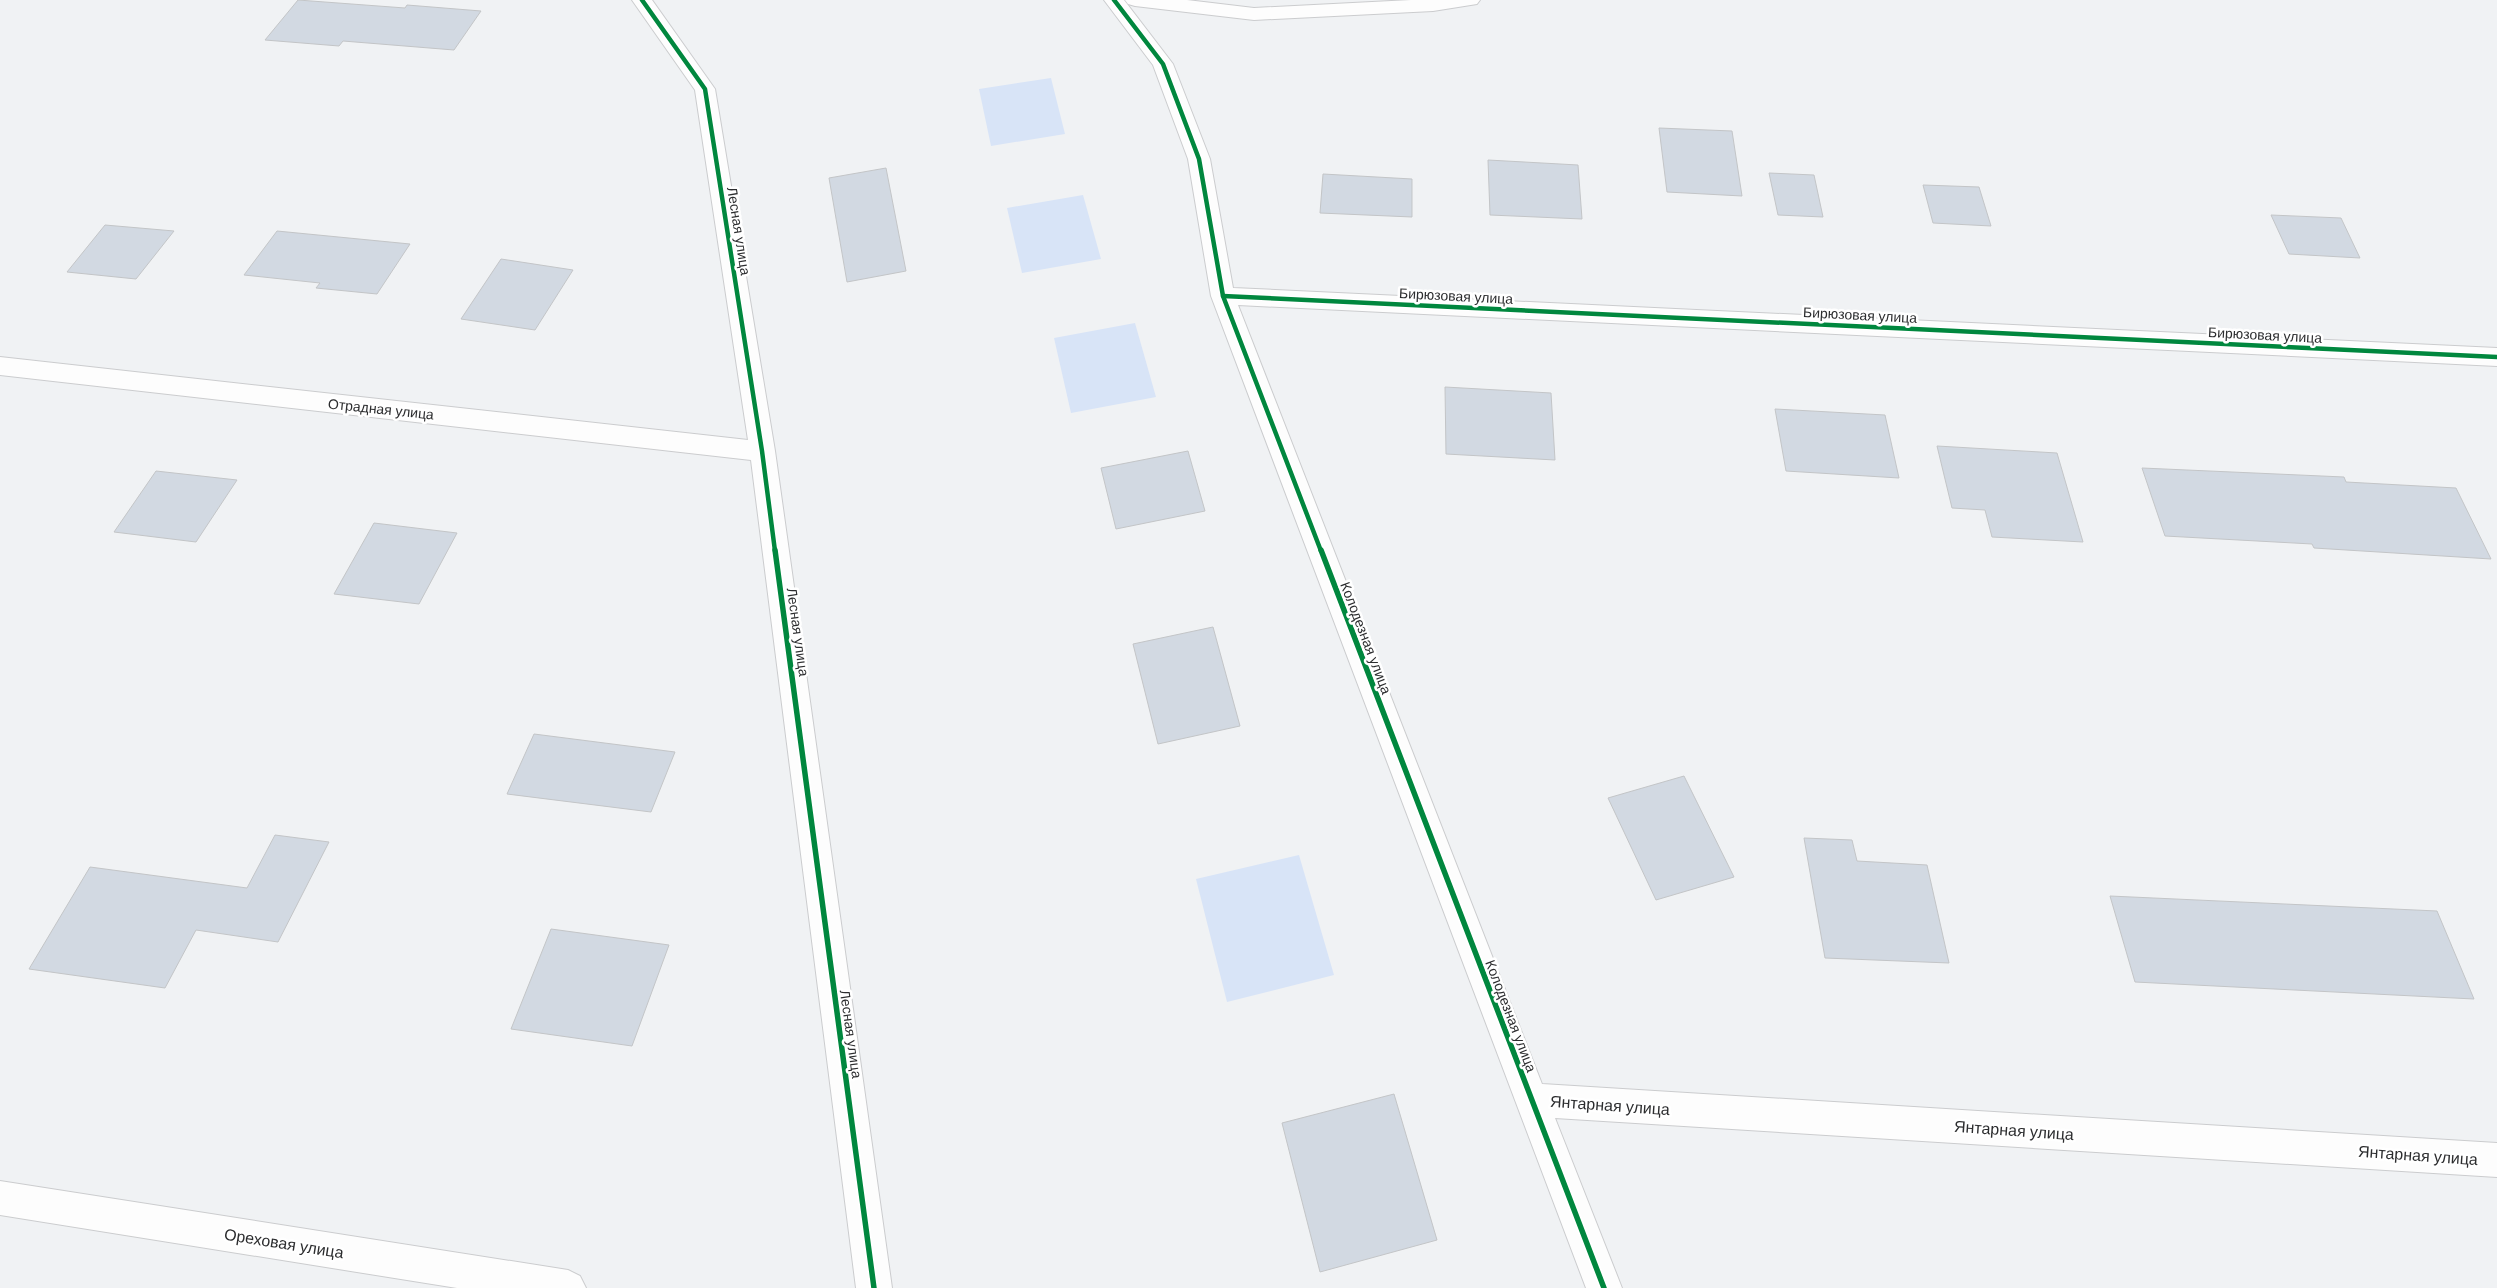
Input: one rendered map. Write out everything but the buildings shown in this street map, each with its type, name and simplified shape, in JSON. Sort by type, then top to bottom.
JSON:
[{"type":"street","name":"Лесная улица","points":[[642,0],[705,89],[762,451],[874,1288]]},
{"type":"street","name":"Колодезная улица","points":[[1114,0],[1163,64],[1199,159],[1223,296],[1604,1288]]},
{"type":"street","points":[[1135,0],[1254,14],[1433,5],[1470,0]]},
{"type":"street","name":"Бирюзовая улица","points":[[1223,296],[2497,357]]},
{"type":"street","name":"Отрадная улица","points":[[0,366],[762,451]]},
{"type":"street","name":"Янтарная улица","points":[[1531,1100],[2497,1160]]},
{"type":"street","name":"Ореховая улица","points":[[0,1198],[568,1288]]},
{"type":"shaded area","points":[[1051,78],[1065,134],[991,146],[979,89]]},
{"type":"shaded area","points":[[1083,195],[1101,259],[1022,273],[1007,208]]},
{"type":"shaded area","points":[[1135,323],[1156,397],[1071,413],[1054,338]]},
{"type":"shaded area","points":[[1299,855],[1334,975],[1227,1002],[1196,879]]},
{"type":"cycle path","points":[[642,0],[705,89],[762,451],[874,1288]]},
{"type":"cycle path","points":[[1114,0],[1163,64],[1199,159],[1223,296],[1604,1288]]},
{"type":"cycle path","points":[[1223,296],[2497,357]]}]
